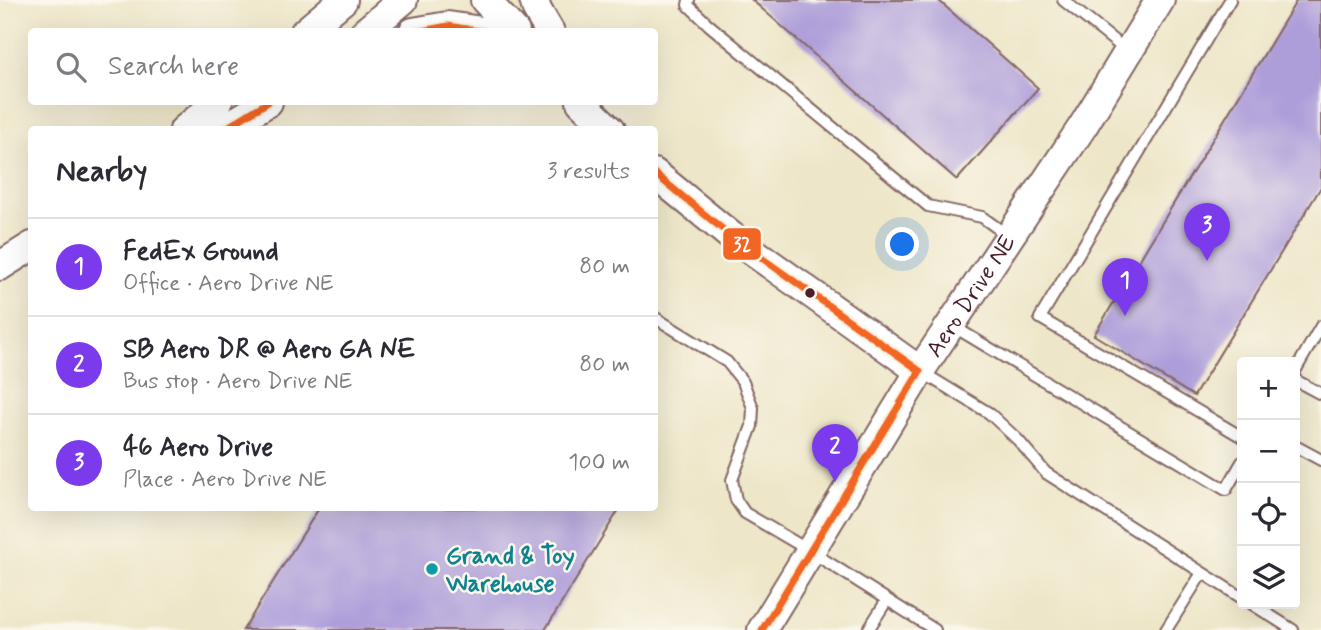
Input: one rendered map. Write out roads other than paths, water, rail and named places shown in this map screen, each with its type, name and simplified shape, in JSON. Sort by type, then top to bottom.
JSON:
[{"type":"street","points":[[309,28],[343,0]]},
{"type":"street","points":[[370,28],[403,0]]},
{"type":"street","points":[[485,0],[511,28]]},
{"type":"street","points":[[534,0],[548,28]]},
{"type":"street","name":"Aero Drive NE","points":[[762,630],[920,370],[1083,125],[1160,0]]},
{"type":"street","points":[[436,28],[461,28]]},
{"type":"street","points":[[189,126],[214,105]]},
{"type":"street","points":[[229,126],[263,105]]},
{"type":"street","points":[[584,105],[607,126]]},
{"type":"street","points":[[595,105],[608,126]]},
{"type":"street","points":[[658,176],[731,236],[920,370]]},
{"type":"street","points":[[0,266],[28,248]]},
{"type":"lane","points":[[689,0],[688,5],[709,25],[928,206],[982,217],[1010,236]]},
{"type":"lane","points":[[1063,0],[1128,52]]},
{"type":"lane","points":[[1230,0],[1040,318],[1237,434]]},
{"type":"lane","points":[[658,319],[727,362],[743,382],[753,408],[752,426],[732,480],[736,500],[745,513],[936,630]]},
{"type":"lane","points":[[951,325],[1226,490],[1237,471]]},
{"type":"lane","points":[[1300,362],[1321,326]]},
{"type":"lane","points":[[920,370],[989,413],[1018,440],[1046,473],[1237,595]]},
{"type":"lane","points":[[1300,383],[1321,394]]},
{"type":"lane","points":[[1300,449],[1321,460]]},
{"type":"lane","points":[[1166,630],[1202,573]]},
{"type":"lane","points":[[868,630],[887,600]]},
{"type":"lane","points":[[1260,609],[1293,630]]},
{"type":"place","name":"46 Aero Drive","points":[[1207,261]]},
{"type":"place","name":"FedEx Ground","points":[[1125,316]]},
{"type":"place","name":"SB Aero DR @ Aero GA NE","points":[[835,482]]},
{"type":"place","name":"Grand & Toy Warehouse","points":[[432,569]]}]
